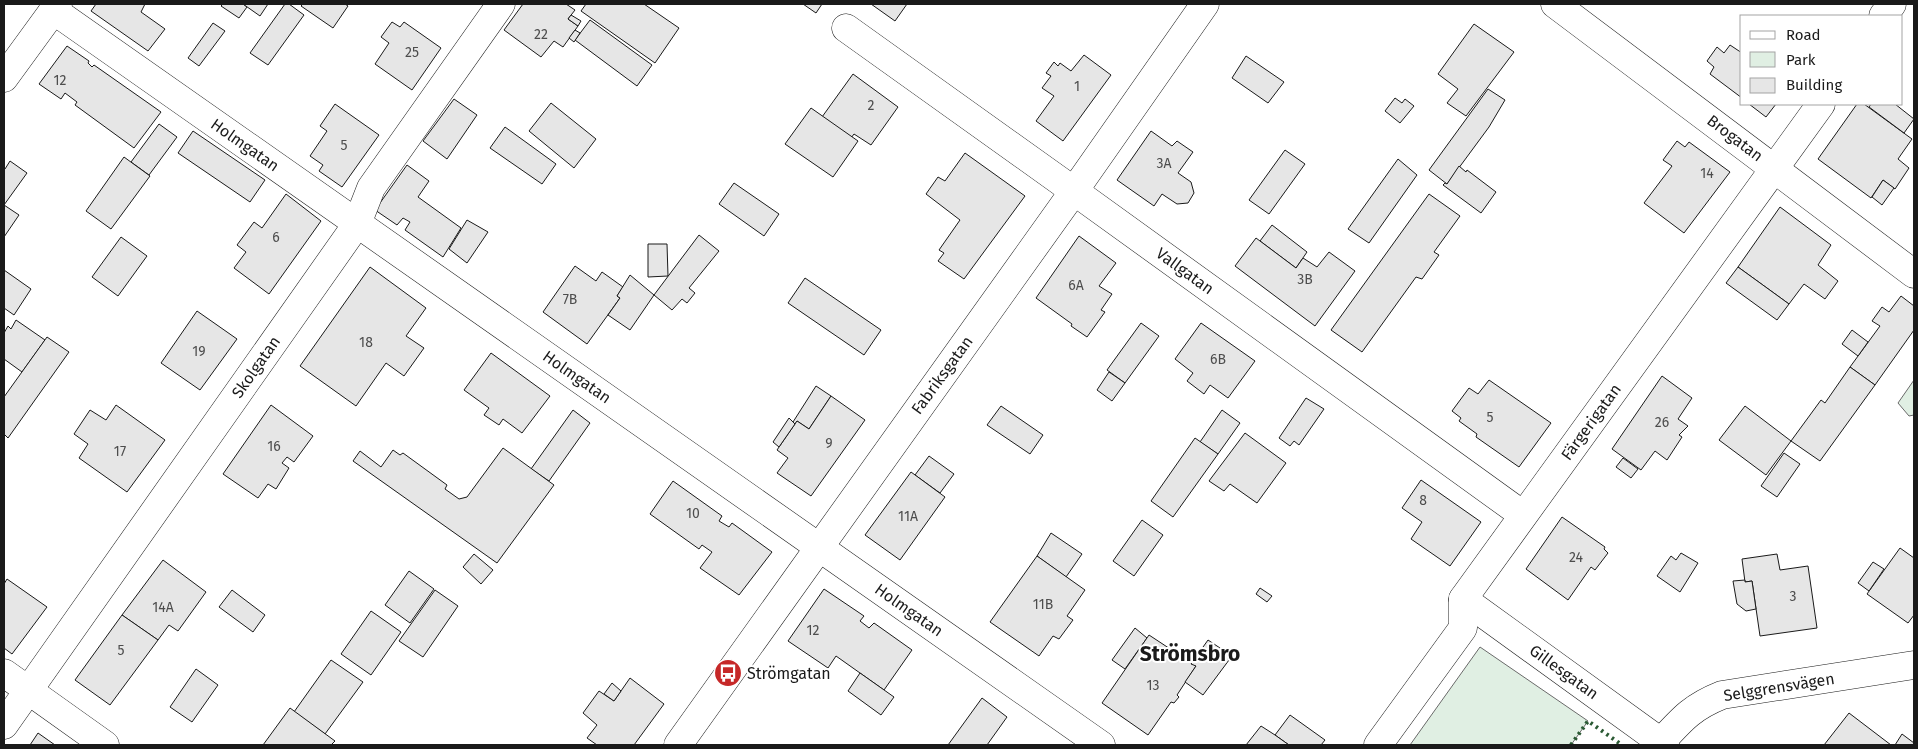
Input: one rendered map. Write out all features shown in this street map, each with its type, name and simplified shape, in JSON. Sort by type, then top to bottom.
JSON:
[{"type":"street","name":"Skolgatan","points":[[4,725],[357,224],[371,188],[501,4]]},
{"type":"street","name":"Fabriksgatan","points":[[678,745],[1074,191],[1205,4]]},
{"type":"street","name":"Brogatan","points":[[1554,4],[1776,168],[1914,274]]},
{"type":"street","points":[[1884,15],[1892,4]]},
{"type":"street","name":"Holmgatan","points":[[55,7],[357,224],[1101,745]]},
{"type":"street","points":[[4,78],[55,7]]},
{"type":"street","name":"Vallgatan","points":[[846,28],[1523,516]]},
{"type":"street","name":"Färgerigatan","points":[[1463,599],[1821,105]]},
{"type":"street","points":[[1378,745],[1463,628],[1463,599]]},
{"type":"street","name":"Gillesgatan","points":[[1463,599],[1663,744]]},
{"type":"street","name":"Selggrensvägen","points":[[1663,744],[1695,708],[1703,702],[1722,695],[1914,666]]},
{"type":"street","points":[[4,673],[105,745]]},
{"type":"green space","points":[[1914,380],[1914,415],[1909,416],[1898,403]]},
{"type":"green space","points":[[1480,647],[1588,721],[1571,745],[1410,745]]},
{"type":"building","points":[[96,4],[145,4],[141,12],[165,29],[148,51],[91,11]]},
{"type":"building","points":[[223,4],[243,4],[247,7],[239,18],[221,6]]},
{"type":"building","points":[[243,4],[268,4],[260,16]]},
{"type":"building","points":[[285,4],[289,4],[304,15],[268,65],[250,53]]},
{"type":"building","points":[[303,4],[345,4],[348,6],[333,28],[301,6]]},
{"type":"building","points":[[523,4],[566,4],[575,10],[568,19],[578,26],[563,47],[554,41],[541,57],[504,30]]},
{"type":"building","points":[[586,4],[644,4],[679,28],[655,63],[581,11]]},
{"type":"building","points":[[803,4],[822,4],[816,13]]},
{"type":"building","points":[[871,4],[907,4],[895,21]]},
{"type":"building","points":[[571,15],[581,21],[578,26],[568,19]]},
{"type":"building","points":[[590,20],[652,65],[637,86],[575,40]]},
{"type":"building","points":[[392,22],[400,27],[404,22],[441,48],[412,90],[375,64],[389,43],[381,37]]},
{"type":"building","points":[[213,23],[225,31],[199,66],[188,58]]},
{"type":"building","points":[[1474,24],[1514,52],[1466,116],[1447,103],[1458,89],[1438,74]]},
{"type":"building","points":[[575,30],[580,33],[574,42],[569,38]]},
{"type":"building","points":[[1730,45],[1740,52],[1740,96],[1710,74],[1714,67],[1707,61],[1717,47],[1724,53]]},
{"type":"building","points":[[67,46],[89,61],[88,63],[92,67],[94,65],[161,112],[134,148],[75,105],[77,102],[65,93],[61,99],[39,84]]},
{"type":"building","points":[[1084,55],[1111,75],[1063,141],[1036,121],[1054,96],[1042,88],[1051,76],[1046,73],[1054,62],[1058,66],[1060,63],[1071,71]]},
{"type":"building","points":[[1246,56],[1284,82],[1268,103],[1232,78]]},
{"type":"building","points":[[853,74],[898,107],[871,145],[854,134],[851,138],[822,117]]},
{"type":"building","points":[[1488,89],[1505,100],[1489,127],[1447,184],[1429,170]]},
{"type":"building","points":[[1395,98],[1402,103],[1405,99],[1414,106],[1400,123],[1385,111]]},
{"type":"building","points":[[454,99],[477,115],[447,159],[423,141]]},
{"type":"building","points":[[551,103],[596,139],[574,168],[529,131]]},
{"type":"building","points":[[335,104],[379,135],[342,187],[319,171],[323,165],[310,156],[327,131],[320,126]]},
{"type":"building","points":[[1750,105],[1775,105],[1766,117]]},
{"type":"building","points":[[1856,105],[1865,105],[1912,139],[1898,159],[1909,168],[1895,189],[1883,180],[1871,198],[1818,159]]},
{"type":"building","points":[[1870,105],[1896,105],[1914,119],[1904,133],[1869,107]]},
{"type":"building","points":[[811,108],[858,141],[833,177],[785,144]]},
{"type":"building","points":[[159,124],[177,137],[149,175],[131,162]]},
{"type":"building","points":[[505,127],[556,164],[542,184],[490,148]]},
{"type":"building","points":[[193,131],[265,180],[250,202],[178,153]]},
{"type":"building","points":[[1151,131],[1172,146],[1177,141],[1193,152],[1178,173],[1191,182],[1194,193],[1188,203],[1177,204],[1162,194],[1154,206],[1117,180]]},
{"type":"building","points":[[1677,141],[1685,147],[1689,142],[1730,172],[1684,233],[1644,203],[1672,166],[1663,160]]},
{"type":"building","points":[[1285,150],[1305,164],[1269,214],[1249,200]]},
{"type":"building","points":[[965,153],[1025,196],[964,279],[938,261],[944,253],[939,250],[960,220],[926,194],[938,177],[945,181]]},
{"type":"building","points":[[124,157],[150,176],[111,229],[86,211]]},
{"type":"building","points":[[1398,159],[1417,175],[1369,243],[1348,229]]},
{"type":"building","points":[[10,161],[27,173],[4,205],[4,168]]},
{"type":"building","points":[[407,165],[429,181],[418,197],[461,228],[443,257],[405,230],[410,222],[403,218],[397,225],[375,210]]},
{"type":"building","points":[[1459,166],[1496,192],[1481,213],[1443,185],[1447,184]]},
{"type":"building","points":[[1883,180],[1894,188],[1882,205],[1872,197]]},
{"type":"building","points":[[734,183],[779,214],[764,236],[719,204]]},
{"type":"building","points":[[286,194],[321,221],[269,294],[234,268],[246,252],[237,245],[254,222],[262,228]]},
{"type":"building","points":[[1429,194],[1460,216],[1434,252],[1439,255],[1422,279],[1416,277],[1362,352],[1331,330]]},
{"type":"building","points":[[4,205],[19,215],[4,237]]},
{"type":"building","points":[[1780,207],[1831,245],[1818,265],[1838,281],[1825,299],[1804,284],[1789,304],[1738,267]]},
{"type":"building","points":[[467,220],[488,232],[467,263],[449,249]]},
{"type":"building","points":[[1272,225],[1307,252],[1296,268],[1260,241]]},
{"type":"building","points":[[699,235],[719,251],[689,288],[695,293],[687,303],[682,299],[672,310],[654,295]]},
{"type":"building","points":[[1079,236],[1116,263],[1099,286],[1112,294],[1101,310],[1105,312],[1087,337],[1036,298]]},
{"type":"building","points":[[121,237],[147,256],[118,296],[92,277]]},
{"type":"building","points":[[1256,238],[1296,268],[1303,258],[1317,267],[1329,252],[1355,271],[1315,326],[1235,266]]},
{"type":"building","points":[[648,244],[667,244],[668,276],[648,277]]},
{"type":"building","points":[[575,266],[596,281],[602,272],[623,287],[617,296],[620,298],[587,344],[543,312]]},
{"type":"building","points":[[370,267],[426,308],[406,336],[424,348],[404,376],[386,363],[356,406],[300,366]]},
{"type":"building","points":[[1738,267],[1789,304],[1777,320],[1726,283]]},
{"type":"building","points":[[4,270],[31,289],[14,315],[4,308]]},
{"type":"building","points":[[630,275],[654,295],[630,330],[608,315],[620,298],[617,296]]},
{"type":"building","points":[[805,278],[881,330],[864,355],[788,303]]},
{"type":"building","points":[[1901,296],[1914,306],[1914,330],[1875,385],[1850,367],[1880,326],[1872,321],[1882,307],[1889,312]]},
{"type":"building","points":[[197,311],[237,339],[200,390],[161,363]]},
{"type":"building","points":[[16,320],[45,340],[22,372],[4,359],[4,333],[8,326],[11,329]]},
{"type":"building","points":[[1141,323],[1159,336],[1125,383],[1107,370]]},
{"type":"building","points":[[1201,323],[1255,361],[1228,398],[1210,385],[1204,394],[1187,381],[1193,373],[1175,359]]},
{"type":"building","points":[[1852,330],[1868,342],[1858,356],[1842,344]]},
{"type":"building","points":[[47,337],[69,352],[8,438],[4,434],[4,397]]},
{"type":"building","points":[[491,353],[550,396],[522,433],[503,419],[499,425],[484,415],[489,408],[464,390]]},
{"type":"building","points":[[1850,367],[1875,385],[1820,461],[1791,441],[1821,400],[1825,403]]},
{"type":"building","points":[[1109,372],[1125,383],[1112,401],[1097,390]]},
{"type":"building","points":[[1662,376],[1692,398],[1678,419],[1688,426],[1679,435],[1682,437],[1667,460],[1655,451],[1641,470],[1612,449]]},
{"type":"building","points":[[1489,380],[1551,423],[1519,467],[1476,437],[1477,434],[1459,421],[1461,418],[1452,411],[1469,388],[1478,394]]},
{"type":"building","points":[[816,386],[831,396],[809,429],[797,421],[795,424],[793,422]]},
{"type":"building","points":[[831,396],[865,420],[811,496],[777,473],[788,458],[777,450],[797,421],[809,429]]},
{"type":"building","points":[[1306,398],[1324,409],[1299,445],[1294,441],[1290,446],[1279,438]]},
{"type":"building","points":[[116,405],[165,440],[127,492],[79,458],[88,444],[74,434],[90,410],[106,420]]},
{"type":"building","points":[[271,405],[313,436],[294,462],[287,457],[282,463],[289,468],[276,489],[268,484],[258,498],[223,474]]},
{"type":"building","points":[[1001,406],[1043,435],[1030,454],[987,425]]},
{"type":"building","points":[[1745,406],[1791,441],[1766,475],[1719,440]]},
{"type":"building","points":[[573,410],[590,423],[549,481],[531,469]]},
{"type":"building","points":[[1222,410],[1240,423],[1218,454],[1200,442]]},
{"type":"building","points":[[789,418],[795,424],[779,447],[773,442]]},
{"type":"building","points":[[1245,433],[1286,463],[1257,503],[1230,484],[1224,491],[1209,481]]},
{"type":"building","points":[[1195,438],[1218,454],[1173,517],[1151,501]]},
{"type":"building","points":[[503,448],[554,485],[497,563],[353,461],[360,451],[381,467],[393,450],[400,455],[403,453],[447,485],[445,489],[459,499],[467,497]]},
{"type":"building","points":[[1784,453],[1800,464],[1777,497],[1761,486]]},
{"type":"building","points":[[929,456],[954,474],[940,493],[915,475]]},
{"type":"building","points":[[1623,458],[1638,469],[1631,478],[1616,467]]},
{"type":"building","points":[[911,472],[945,497],[900,560],[865,535]]},
{"type":"building","points":[[1421,480],[1481,522],[1450,566],[1411,539],[1422,522],[1402,508]]},
{"type":"building","points":[[673,481],[722,516],[719,521],[729,527],[732,523],[772,552],[739,595],[700,568],[712,552],[702,545],[699,549],[650,514]]},
{"type":"building","points":[[1562,517],[1605,547],[1604,549],[1608,553],[1595,570],[1591,567],[1568,600],[1526,569]]},
{"type":"building","points":[[1142,520],[1163,535],[1134,576],[1113,561]]},
{"type":"building","points":[[1051,533],[1082,554],[1066,577],[1037,556]]},
{"type":"building","points":[[1900,548],[1914,558],[1914,615],[1908,623],[1867,594]]},
{"type":"building","points":[[1681,553],[1698,563],[1680,592],[1657,576],[1671,556],[1676,560]]},
{"type":"building","points":[[474,554],[493,570],[481,584],[463,567]]},
{"type":"building","points":[[1777,554],[1780,570],[1808,566],[1817,628],[1760,636],[1752,581],[1745,582],[1742,559]]},
{"type":"building","points":[[1037,556],[1085,590],[1067,616],[1073,620],[1059,639],[1053,636],[1039,656],[990,622]]},
{"type":"building","points":[[163,560],[206,592],[178,631],[169,625],[158,640],[122,615]]},
{"type":"building","points":[[1873,562],[1884,569],[1869,591],[1858,583]]},
{"type":"building","points":[[409,571],[434,589],[410,623],[385,605]]},
{"type":"building","points":[[7,579],[47,607],[12,654],[4,648],[4,584]]},
{"type":"building","points":[[1745,580],[1745,582],[1752,581],[1756,609],[1746,611],[1737,604],[1733,581]]},
{"type":"building","points":[[1260,588],[1272,596],[1267,602],[1256,594]]},
{"type":"building","points":[[824,589],[864,616],[860,621],[869,628],[874,623],[912,650],[884,690],[836,656],[828,668],[788,641]]},
{"type":"building","points":[[232,590],[265,615],[253,632],[219,607]]},
{"type":"building","points":[[435,590],[458,606],[423,657],[399,641]]},
{"type":"building","points":[[371,611],[401,632],[371,675],[341,654]]},
{"type":"building","points":[[122,615],[158,640],[110,705],[75,680]]},
{"type":"building","points":[[1135,628],[1147,638],[1125,669],[1112,660]]},
{"type":"building","points":[[1149,635],[1196,666],[1177,695],[1179,697],[1174,703],[1171,702],[1148,735],[1102,703]]},
{"type":"building","points":[[1208,640],[1232,656],[1203,695],[1185,682],[1196,666],[1191,664]]},
{"type":"building","points":[[331,660],[363,682],[325,734],[294,712]]},
{"type":"building","points":[[196,669],[218,685],[192,722],[170,707]]},
{"type":"building","points":[[860,673],[894,697],[881,715],[848,691]]},
{"type":"building","points":[[630,678],[664,704],[634,745],[597,745],[587,738],[597,725],[583,713],[599,691],[614,701]]},
{"type":"building","points":[[612,683],[621,691],[614,701],[604,694]]},
{"type":"building","points":[[982,698],[1007,717],[987,745],[948,745]]},
{"type":"building","points":[[290,708],[335,741],[331,745],[263,745]]},
{"type":"building","points":[[1849,713],[1891,745],[1824,745]]},
{"type":"building","points":[[1290,715],[1325,740],[1321,745],[1289,745],[1275,735]]},
{"type":"building","points":[[1261,726],[1275,735],[1289,745],[1246,745]]},
{"type":"building","points":[[38,733],[55,745],[30,745]]},
{"type":"building","points":[[1902,734],[1914,743],[1914,745],[1895,745]]},
{"type":"hedge","points":[[1571,745],[1588,721],[1622,745]]},
{"type":"place","name":"Strömgatan","points":[[728,673]]},
{"type":"district","name":"Strömsbro","points":[[1190,654]]}]
